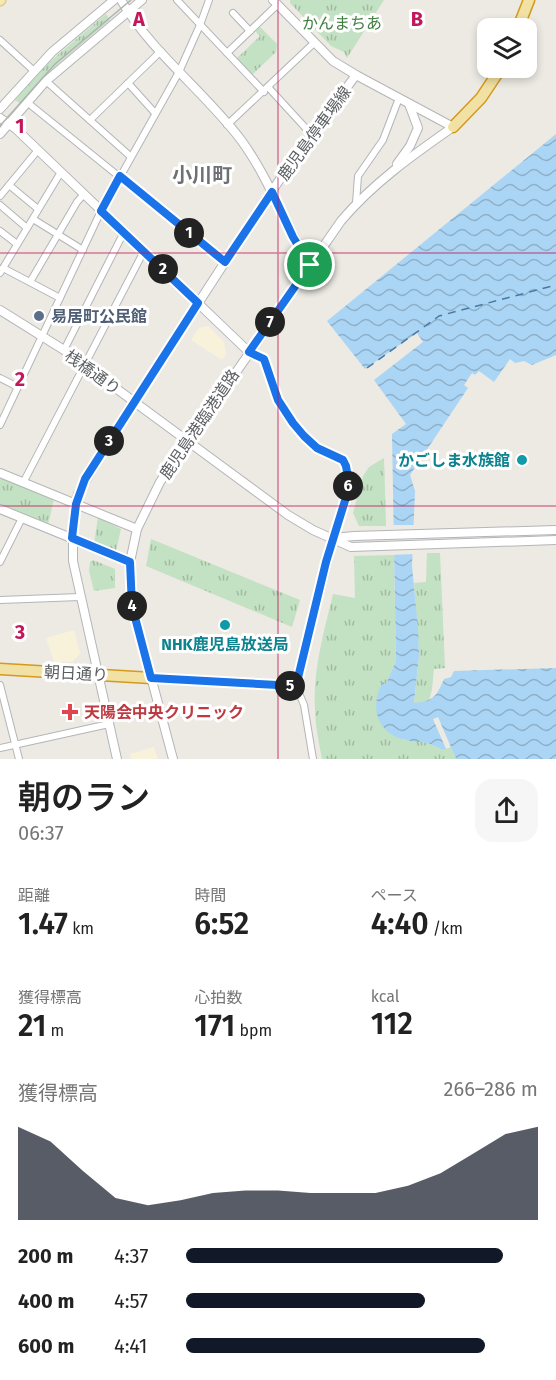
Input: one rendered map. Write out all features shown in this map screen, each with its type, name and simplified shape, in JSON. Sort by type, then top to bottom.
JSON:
[{"type":"highway","points":[[522,18],[529,0]]},
{"type":"highway","points":[[453,126],[481,98],[494,78]]},
{"type":"highway","name":"朝日通り","points":[[0,669],[151,678]]},
{"type":"main road","name":"鹿児島停車場線","points":[[117,759],[73,561],[72,538],[76,504],[85,479],[198,303],[272,192],[356,75],[333,61],[277,2]]},
{"type":"street","points":[[0,109],[33,70],[114,0]]},
{"type":"street","points":[[121,0],[161,51],[241,140],[272,192],[293,237],[310,265]]},
{"type":"street","points":[[0,135],[46,81],[142,0]]},
{"type":"street","points":[[177,0],[227,53],[312,135]]},
{"type":"street","points":[[0,425],[2,414],[18,387],[101,211],[179,72],[209,0]]},
{"type":"street","points":[[227,53],[277,2]]},
{"type":"street","points":[[233,14],[250,31]]},
{"type":"street","points":[[0,40],[33,70]]},
{"type":"street","points":[[227,125],[314,43]]},
{"type":"street","points":[[90,120],[161,51]]},
{"type":"street","points":[[356,75],[453,126]]},
{"type":"street","points":[[46,81],[130,156]]},
{"type":"street","points":[[128,83],[155,113]]},
{"type":"street","points":[[356,203],[358,176],[384,141],[399,98]]},
{"type":"street","points":[[28,103],[225,262]]},
{"type":"street","points":[[393,170],[410,146],[418,128],[409,104]]},
{"type":"street","points":[[0,118],[38,150],[249,352],[264,359],[278,400],[304,436],[325,453],[339,457],[346,466],[348,491],[333,538],[296,686],[304,705],[313,759]]},
{"type":"street","name":"鹿児島港臨港道路","points":[[173,759],[132,606],[130,562],[137,529],[160,482],[341,221],[356,203],[393,170],[453,126]]},
{"type":"street","points":[[0,196],[38,150]]},
{"type":"street","points":[[60,298],[2,270],[61,172]]},
{"type":"street","points":[[9,185],[38,209]]},
{"type":"street","points":[[30,282],[84,194]]},
{"type":"street","points":[[0,205],[27,228]]},
{"type":"street","points":[[33,219],[83,250]]},
{"type":"street","points":[[0,231],[17,244]]},
{"type":"street","points":[[64,350],[124,232]]},
{"type":"street","points":[[23,483],[144,251]]},
{"type":"street","name":"桟橋通り","points":[[0,310],[64,350],[288,515],[313,530],[351,547],[556,540]]},
{"type":"street","points":[[0,378],[18,387]]},
{"type":"street","points":[[0,473],[137,529]]},
{"type":"street","points":[[0,509],[130,562]]},
{"type":"street","points":[[0,562],[22,518]]},
{"type":"street","points":[[333,538],[556,530]]},
{"type":"street","points":[[0,545],[7,549]]},
{"type":"street","points":[[0,600],[80,597]]},
{"type":"street","points":[[151,678],[296,686]]},
{"type":"street","points":[[0,685],[3,712],[19,759]]},
{"type":"street","points":[[0,748],[109,724]]},
{"type":"shaded area","points":[[208,326],[224,342],[226,354],[222,360],[191,340],[199,328]]},
{"type":"shaded area","points":[[74,630],[80,654],[72,662],[54,662],[46,638]]},
{"type":"shaded area","points":[[154,747],[158,759],[131,759],[130,754]]},
{"type":"green space","name":"かんまちあ","points":[[290,0],[384,0],[347,58],[344,52],[331,46],[290,3]]},
{"type":"green space","points":[[106,14],[110,20],[52,69],[21,104],[15,100],[47,64]]},
{"type":"green space","points":[[259,26],[277,44],[276,52],[252,75],[236,59],[260,36],[255,31]]},
{"type":"green space","points":[[384,458],[386,526],[359,526],[353,513],[363,476],[369,467]]},
{"type":"green space","points":[[0,477],[54,499],[48,525],[0,505]]},
{"type":"green space","points":[[98,517],[121,529],[114,552],[94,544]]},
{"type":"green space","points":[[151,539],[300,600],[292,627],[146,566]]},
{"type":"green space","points":[[427,553],[440,553],[445,668],[434,669],[429,701],[414,704],[419,656],[414,583],[426,582]]},
{"type":"green space","points":[[394,555],[396,661],[386,684],[404,740],[423,742],[442,750],[451,747],[456,759],[322,759],[316,721],[315,693],[320,651],[333,594],[355,598],[354,556]]},
{"type":"green space","points":[[93,560],[115,569],[115,588],[94,591],[89,571],[90,562]]},
{"type":"water","points":[[556,134],[556,355],[532,365],[524,361],[515,363],[510,359],[494,382],[479,371],[475,375],[472,373],[464,385],[468,388],[410,475],[415,491],[412,566],[419,656],[414,703],[434,697],[444,679],[451,677],[454,671],[556,668],[556,759],[456,759],[438,717],[433,719],[446,749],[442,750],[431,744],[402,739],[393,735],[381,723],[376,708],[379,690],[383,682],[386,684],[396,661],[392,434],[406,424],[374,380],[423,342],[417,333],[365,369],[327,321]]},
{"type":"pier","points":[[390,525],[417,525],[416,554],[391,555]]},
{"type":"ferry route","points":[[367,368],[439,316],[556,285]]},
{"type":"tram line","points":[[0,126],[55,64],[131,0]]},
{"type":"place","name":"易居町公民館","points":[[39,316]]},
{"type":"place","name":"かごしま水族館","points":[[522,460]]},
{"type":"place","name":"NHK鹿児島放送局","points":[[225,625]]},
{"type":"place","name":"天陽会中央クリニック","points":[[70,712]]},
{"type":"district","name":"小川町","points":[[202,175]]},
{"type":"route","points":[[120,176],[225,262],[272,192],[293,237],[310,265],[249,352],[264,359],[278,400],[304,436],[325,453],[339,457],[346,466],[348,491],[326,562],[296,686],[151,678],[132,606],[130,562],[72,538],[73,522],[78,494],[85,479],[198,303],[101,211],[120,176]]}]
